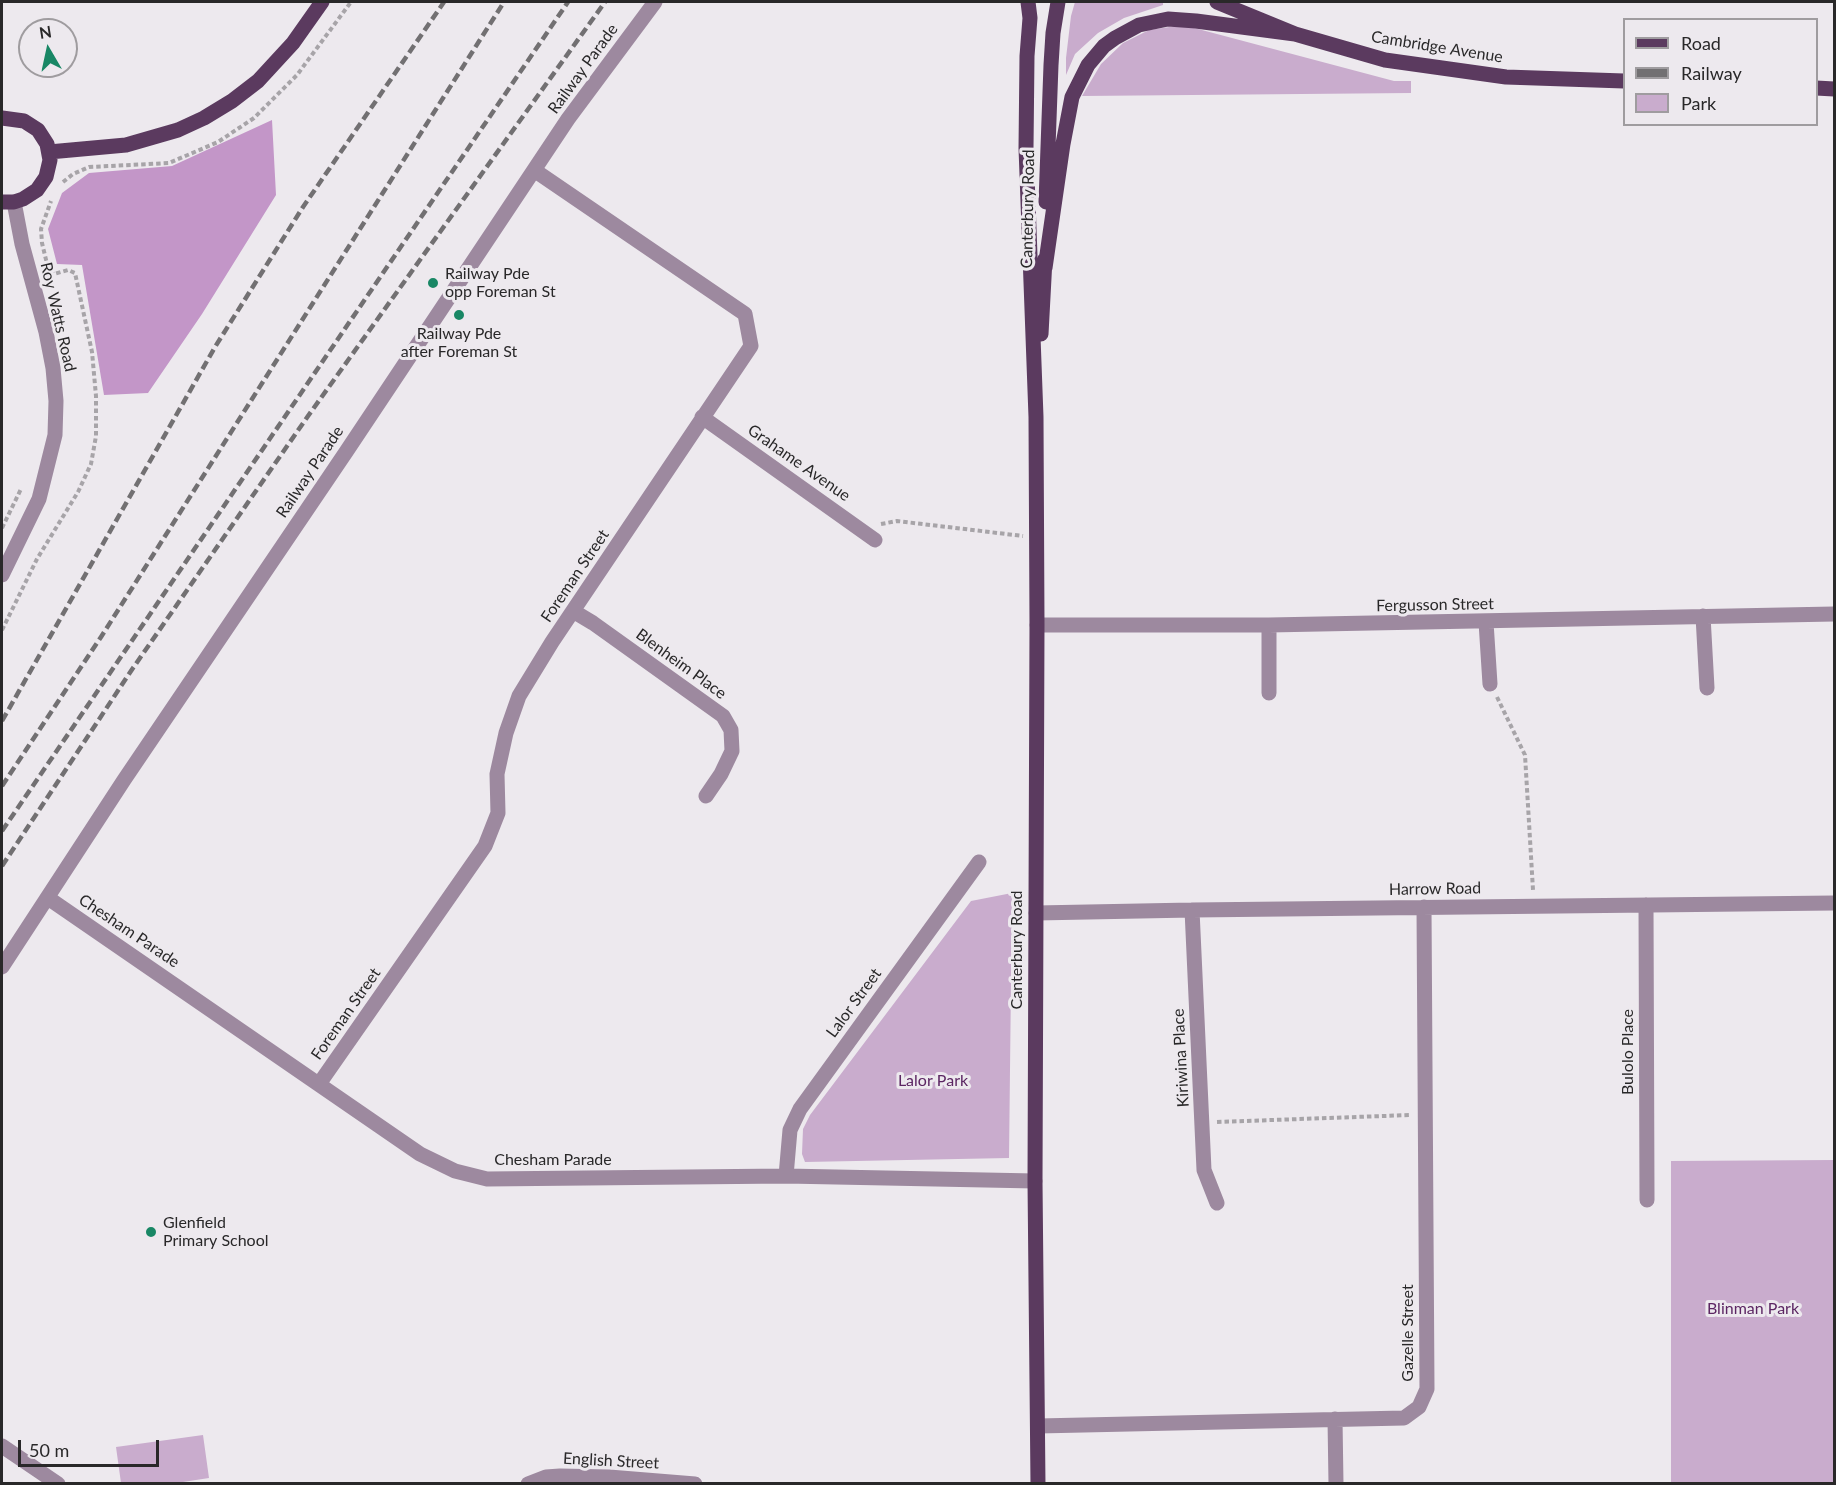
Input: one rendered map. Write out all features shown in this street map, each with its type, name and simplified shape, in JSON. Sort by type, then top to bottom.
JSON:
[{"type":"main road","points":[[49,152],[126,145],[170,133],[204,118],[232,101],[258,81],[293,43],[322,2]]},
{"type":"main road","name":"Canterbury Road","points":[[1028,2],[1030,18],[1027,56],[1026,148],[1036,417],[1035,1180],[1038,1484]]},
{"type":"main road","name":"Canterbury Road","points":[[1036,417],[1045,268],[1049,99],[1053,33],[1058,2]]},
{"type":"main road","name":"Cambridge Avenue","points":[[1217,2],[1295,34],[1385,60],[1506,76],[1623,81]]},
{"type":"main road","points":[[1045,268],[1072,97],[1088,64],[1104,46],[1139,25],[1168,19],[1295,34]]},
{"type":"main road","points":[[1818,88],[1834,89]]},
{"type":"main road","points":[[2,118],[16,118],[32,125],[43,137],[49,152],[49,169],[42,184],[30,195],[8,202]]},
{"type":"street","name":"Railway Parade","points":[[2,967],[239,607],[346,452],[568,119],[655,2]]},
{"type":"street","name":"Foreman Street","points":[[320,1084],[485,846],[498,813],[497,774],[506,733],[519,696],[573,611],[751,346],[746,314],[534,170]]},
{"type":"street","name":"Roy Watts Road","points":[[2,575],[39,498],[55,435],[56,401],[46,332],[8,202]]},
{"type":"street","name":"Grahame Avenue","points":[[702,417],[875,540]]},
{"type":"street","name":"Blenheim Place","points":[[573,611],[723,716],[731,730],[732,751],[721,774],[706,796]]},
{"type":"street","name":"Fergusson Street","points":[[1037,625],[1269,625],[1834,614]]},
{"type":"street","points":[[1703,616],[1707,688]]},
{"type":"street","points":[[1486,622],[1490,684]]},
{"type":"street","points":[[1269,625],[1269,693]]},
{"type":"street","name":"Lalor Street","points":[[786,1176],[790,1130],[800,1109],[979,862]]},
{"type":"street","name":"Chesham Parade","points":[[48,898],[420,1154],[455,1171],[487,1179],[786,1176],[1035,1180]]},
{"type":"street","name":"Harrow Road","points":[[1036,913],[1834,903]]},
{"type":"street","name":"Bulolo Place","points":[[1646,905],[1647,1200]]},
{"type":"street","name":"Gazelle Street","points":[[1038,1426],[1404,1418],[1419,1407],[1427,1389],[1424,907]]},
{"type":"street","name":"Kiriwina Place","points":[[1192,910],[1204,1170],[1217,1203]]},
{"type":"street","points":[[1335,1419],[1335,1484]]},
{"type":"street","points":[[2,1446],[58,1484]]},
{"type":"street","name":"English Street","points":[[528,1484],[546,1477],[560,1476],[695,1484]]},
{"type":"path","points":[[61,184],[73,174],[89,167],[168,163],[218,142],[254,118],[297,75],[351,2]]},
{"type":"path","points":[[2,630],[38,559],[92,464],[96,436],[96,396],[92,352],[75,273],[68,270],[54,274],[48,268],[42,243],[41,229],[53,196]]},
{"type":"path","points":[[2,528],[21,489]]},
{"type":"path","points":[[857,527],[897,522],[1035,537]]},
{"type":"path","points":[[1490,684],[1525,755],[1534,906]]},
{"type":"path","points":[[1202,1123],[1425,1115]]},
{"type":"green space","points":[[1075,2],[1163,2],[1163,5],[1124,18],[1098,33],[1075,54],[1066,75],[1071,16]]},
{"type":"green space","points":[[1183,25],[1394,81],[1411,81],[1411,93],[1082,96],[1101,64],[1123,43],[1149,30]]},
{"type":"green space","name":"Lalor Park","points":[[1012,893],[1009,1158],[805,1162],[802,1154],[803,1129],[810,1115],[971,901]]},
{"type":"green space","name":"Blinman Park","points":[[1834,1160],[1834,1483],[1671,1483],[1671,1161]]},
{"type":"green space","points":[[203,1435],[209,1478],[170,1484],[121,1483],[116,1447]]},
{"type":"shaded area","points":[[272,120],[276,195],[202,314],[148,393],[104,395],[82,265],[57,264],[48,229],[62,193],[89,173],[172,166]]},
{"type":"railway","points":[[2,721],[215,347],[303,207],[444,2]]},
{"type":"railway","points":[[2,786],[101,637],[504,2]]},
{"type":"railway","points":[[2,831],[568,2]]},
{"type":"railway","points":[[2,866],[133,668],[308,416],[605,2]]},
{"type":"place","name":"Railway Pde opp Foreman St","points":[[433,283]]},
{"type":"place","name":"Railway Pde after Foreman St","points":[[459,315]]},
{"type":"place","name":"Glenfield Primary School","points":[[151,1232]]}]
